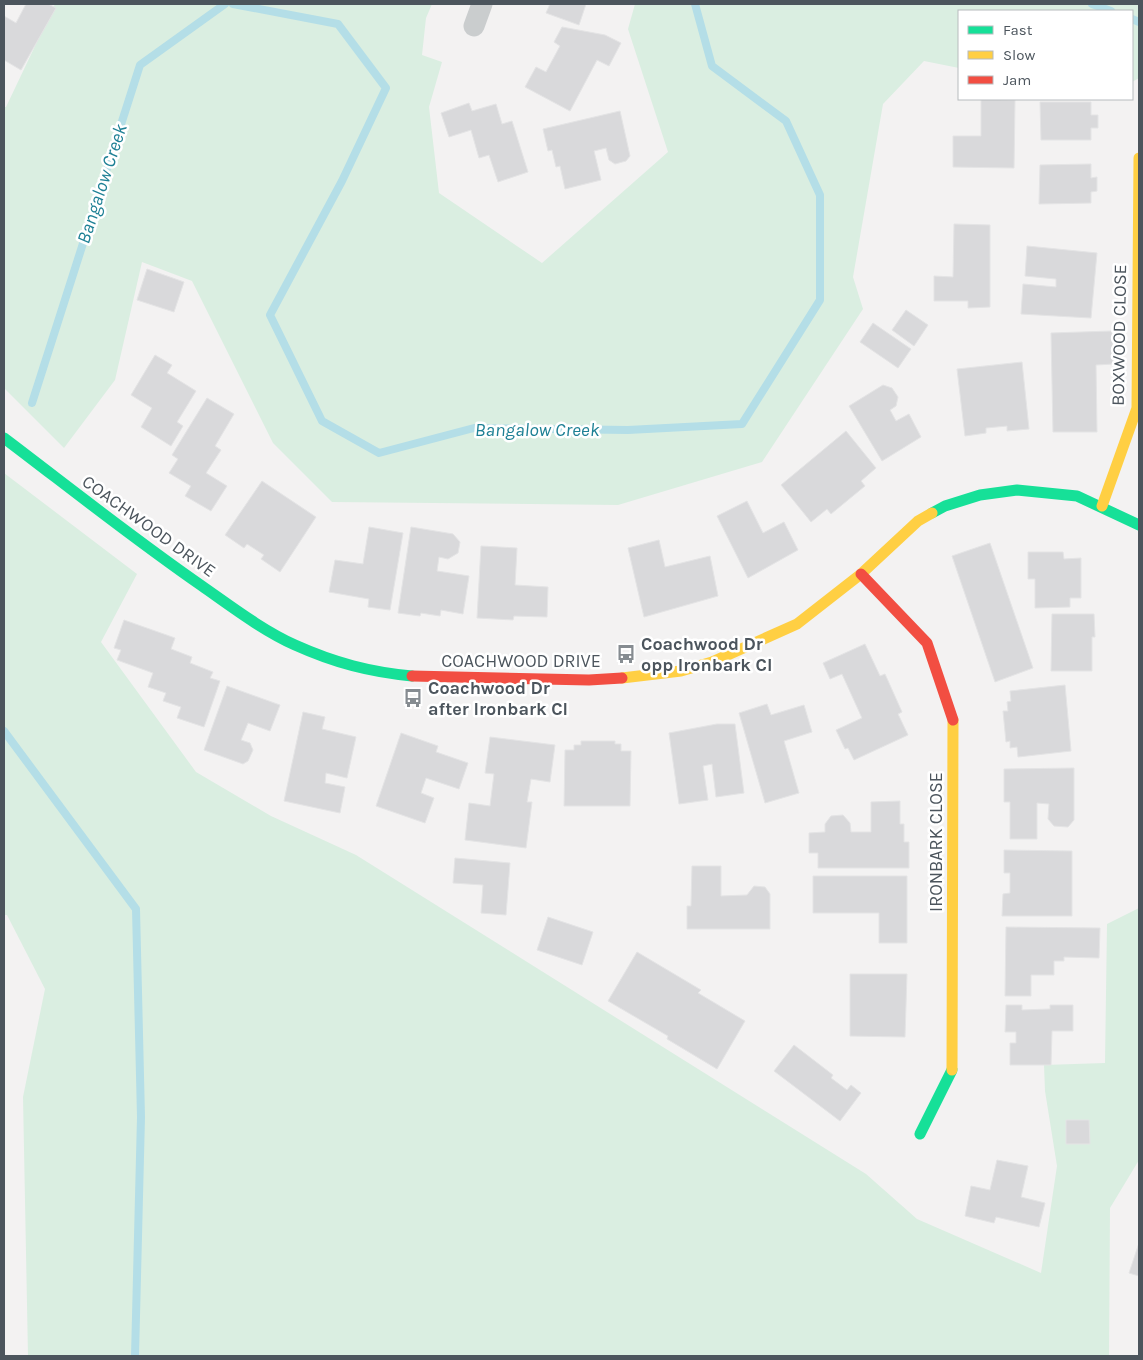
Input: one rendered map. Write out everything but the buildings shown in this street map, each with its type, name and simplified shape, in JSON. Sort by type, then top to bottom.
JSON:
[{"type":"street","points":[[474,26],[482,4]]},
{"type":"street","name":"BOXWOOD CLOSE","points":[[1102,506],[1117,469],[1136,408],[1139,158]]},
{"type":"street","name":"COACHWOOD DRIVE","points":[[4,438],[149,549],[260,626],[295,644],[336,661],[372,672],[433,678],[589,680],[645,678],[682,671],[712,662],[797,624],[861,574],[918,521],[945,506],[980,495],[1017,490],[1076,496],[1102,506],[1139,525]]},
{"type":"street","name":"IRONBARK CLOSE","points":[[861,574],[928,643],[954,722],[953,1068],[920,1134]]},
{"type":"green space","points":[[55,4],[432,4],[426,18],[422,55],[442,62],[429,107],[439,193],[542,263],[668,152],[628,29],[635,4],[1139,4],[1139,78],[1133,81],[1133,10],[958,10],[958,68],[924,61],[883,104],[853,277],[863,309],[762,462],[618,505],[332,502],[273,443],[192,281],[142,262],[115,380],[64,448],[4,388],[4,107],[6,107]]},
{"type":"green space","points":[[4,473],[137,574],[101,642],[196,772],[271,816],[356,855],[866,1174],[917,1219],[1041,1273],[1057,1166],[1045,1091],[1044,1065],[1105,1063],[1107,924],[1139,908],[1139,1160],[1110,1208],[1109,1356],[28,1356],[23,1097],[45,989],[7,915],[4,915]]},
{"type":"waterway","name":"Bangalow Creek","points":[[32,403],[140,65],[225,4]]},
{"type":"waterway","name":"Bangalow Creek","points":[[233,4],[338,24],[386,88],[342,181],[270,315],[322,421],[379,453],[474,428],[628,430],[742,424],[820,300],[820,195],[786,121],[712,66],[695,4]]},
{"type":"waterway","name":"Bangalow Creek","points":[[1092,4],[1108,10]]},
{"type":"waterway","name":"Bangalow Creek","points":[[1133,19],[1139,22]]},
{"type":"waterway","points":[[4,731],[136,909],[141,1117],[135,1356]]},
{"type":"traffic: fast","points":[[4,438],[152,550],[259,625],[295,645],[324,657],[367,669],[412,676]]},
{"type":"traffic: fast","points":[[932,513],[945,506],[980,495],[1017,490],[1077,496],[1139,525]]},
{"type":"traffic: fast","points":[[920,1134],[952,1070]]},
{"type":"traffic: slow","points":[[1102,506],[1137,408],[1139,158]]},
{"type":"traffic: slow","points":[[622,678],[681,671],[712,662],[797,624],[861,574],[918,521],[932,513]]},
{"type":"traffic: slow","points":[[952,1070],[953,720]]},
{"type":"traffic: jam","points":[[861,574],[927,643],[953,720]]},
{"type":"traffic: jam","points":[[412,676],[589,680],[622,678]]},
{"type":"place","name":"Coachwood Dr opp Ironbark Cl","points":[[626,654]]},
{"type":"place","name":"Coachwood Dr after Ironbark Cl","points":[[413,698]]}]
